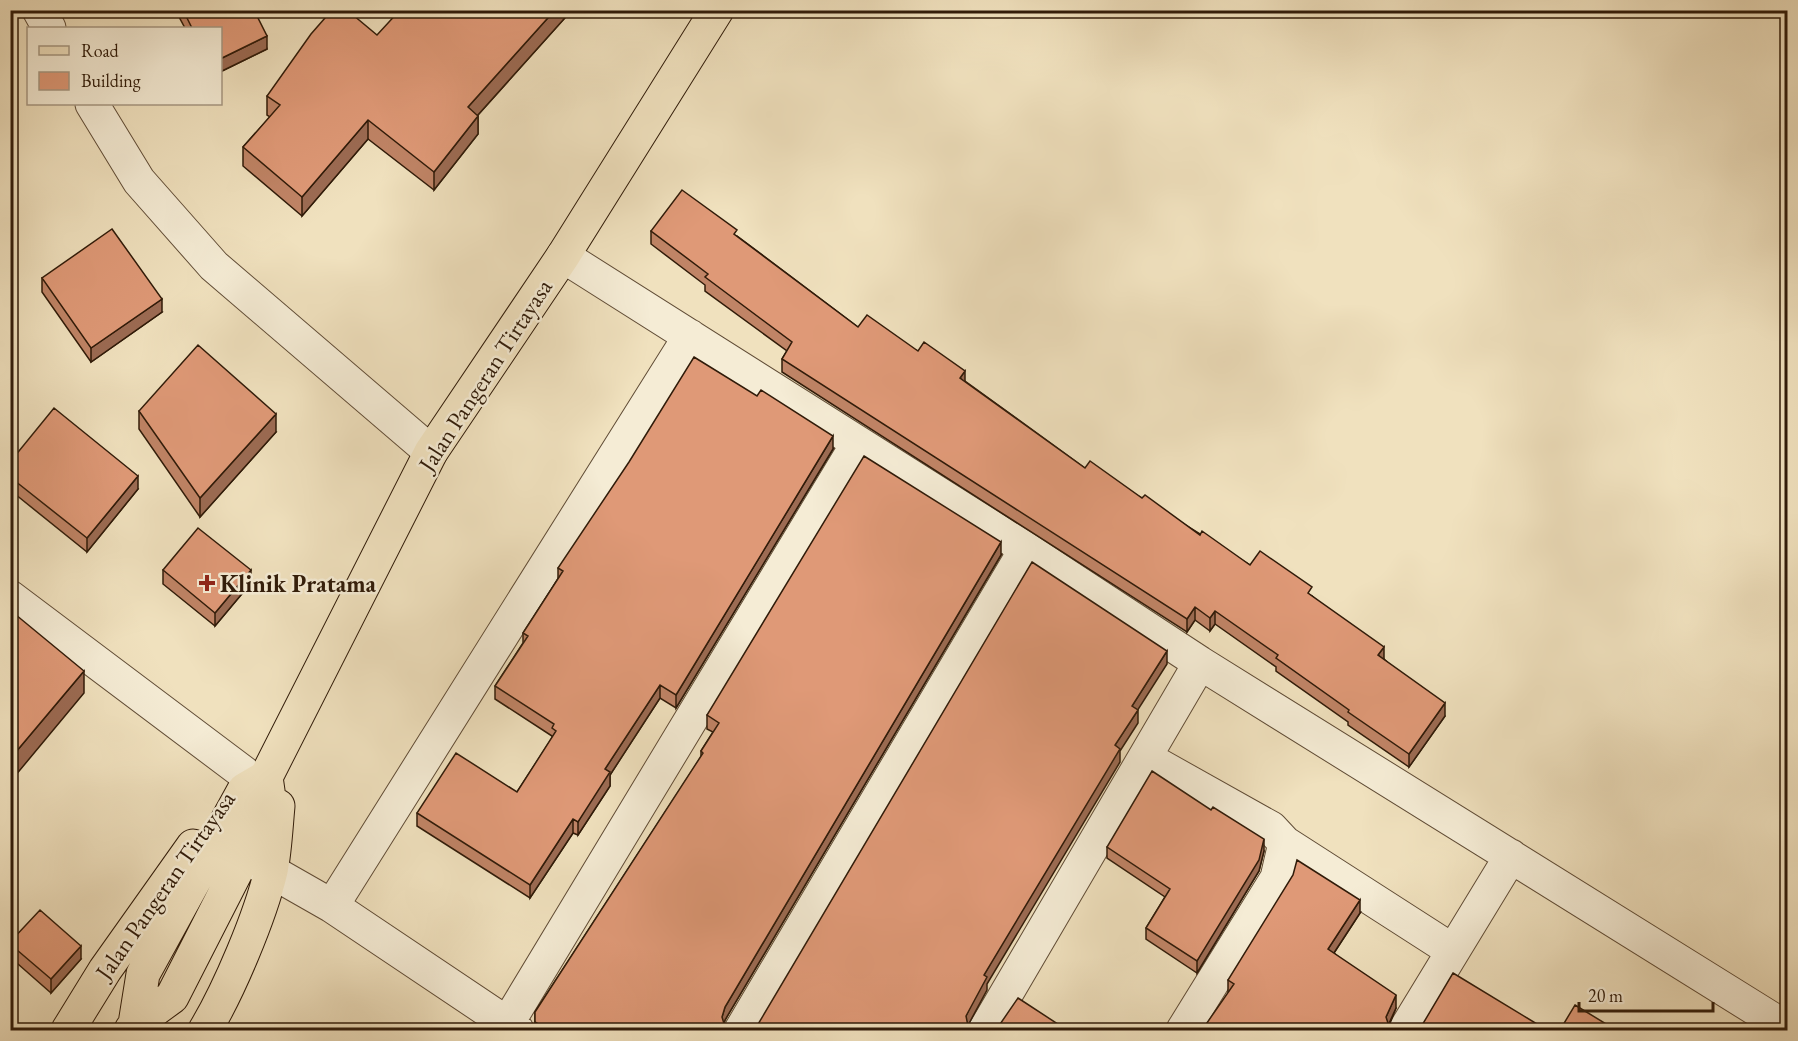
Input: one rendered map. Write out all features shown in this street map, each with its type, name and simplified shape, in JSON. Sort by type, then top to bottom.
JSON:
[{"type":"main road","name":"Jalan Pangeran Tirtayasa","points":[[68,1030],[123,944],[265,765],[431,452],[563,256],[717,10]]},
{"type":"main road","name":"Jalan Pangeran Tirtayasa","points":[[133,1027],[172,997],[257,863],[279,801],[265,765]]},
{"type":"main road","name":"Jalan Pangeran Tirtayasa","points":[[133,1027],[143,974],[244,790],[265,765]]},
{"type":"main road","name":"Jalan Pangeran Tirtayasa","points":[[205,1030],[216,1012],[256,916],[257,863]]},
{"type":"street","points":[[39,10],[48,27]]},
{"type":"street","points":[[93,105],[140,181],[214,266],[431,452]]},
{"type":"street","points":[[563,256],[1026,549],[1200,663],[1788,1029]]},
{"type":"street","points":[[332,906],[690,336]]},
{"type":"street","points":[[257,863],[332,906],[512,1027],[858,442]]},
{"type":"street","points":[[741,1030],[1026,549]]},
{"type":"street","points":[[10,597],[265,765]]},
{"type":"street","points":[[985,1030],[1200,663]]},
{"type":"street","points":[[1146,758],[1271,828],[1285,843],[1454,951]]},
{"type":"street","points":[[1183,1030],[1276,878],[1285,843]]},
{"type":"street","points":[[1406,1030],[1511,856]]},
{"type":"building","points":[[183,10],[254,10],[267,36],[222,58],[222,27],[192,27]]},
{"type":"building","points":[[332,10],[347,10],[377,35],[400,10],[555,10],[468,107],[478,116],[434,172],[368,120],[302,197],[243,147],[280,105],[267,96],[311,34]]},
{"type":"building","points":[[682,190],[737,230],[734,234],[858,327],[867,315],[918,351],[924,342],[965,371],[960,378],[1085,468],[1090,461],[1142,498],[1145,495],[1200,535],[1202,531],[1250,565],[1260,551],[1312,587],[1308,593],[1384,647],[1378,655],[1445,703],[1409,754],[1348,712],[1349,710],[1276,658],[1278,655],[1215,611],[1210,618],[1195,607],[1187,619],[782,359],[792,342],[705,277],[708,274],[651,231]]},
{"type":"building","points":[[112,229],[162,299],[91,348],[42,278]]},
{"type":"building","points":[[198,345],[276,414],[200,498],[139,411]]},
{"type":"building","points":[[694,357],[757,396],[761,390],[833,436],[676,695],[660,685],[605,769],[610,772],[578,822],[573,819],[530,885],[417,813],[456,753],[517,792],[556,731],[552,728],[554,724],[495,686],[528,636],[523,633],[563,571],[558,568],[629,462]]},
{"type":"building","points":[[54,408],[138,476],[87,538],[10,477],[10,462]]},
{"type":"building","points":[[864,456],[1001,542],[725,1007],[722,1017],[725,1027],[729,1030],[548,1030],[535,1022],[535,1012],[703,753],[701,751],[719,723],[707,715]]},
{"type":"building","name":"Klinik Pratama","points":[[198,528],[251,570],[215,613],[163,570]]},
{"type":"building","points":[[1032,562],[1167,651],[1132,706],[1138,710],[1115,745],[1120,749],[984,975],[987,977],[966,1016],[968,1026],[973,1030],[753,1030],[757,1026]]},
{"type":"building","points":[[10,610],[84,671],[10,759]]},
{"type":"building","points":[[1152,771],[1211,810],[1213,807],[1264,839],[1259,860],[1197,961],[1146,928],[1170,889],[1107,847]]},
{"type":"building","points":[[1297,860],[1360,900],[1328,949],[1396,995],[1386,1017],[1393,1030],[1202,1030],[1234,984],[1228,980],[1293,875]]},
{"type":"building","points":[[40,910],[81,946],[51,979],[10,944]]},
{"type":"building","points":[[1453,973],[1547,1030],[1417,1030]]},
{"type":"building","points":[[1018,998],[1067,1030],[996,1030]]},
{"type":"building","points":[[1575,1005],[1616,1030],[1560,1030]]},
{"type":"place","name":"Klinik Pratama","points":[[207,583]]}]
